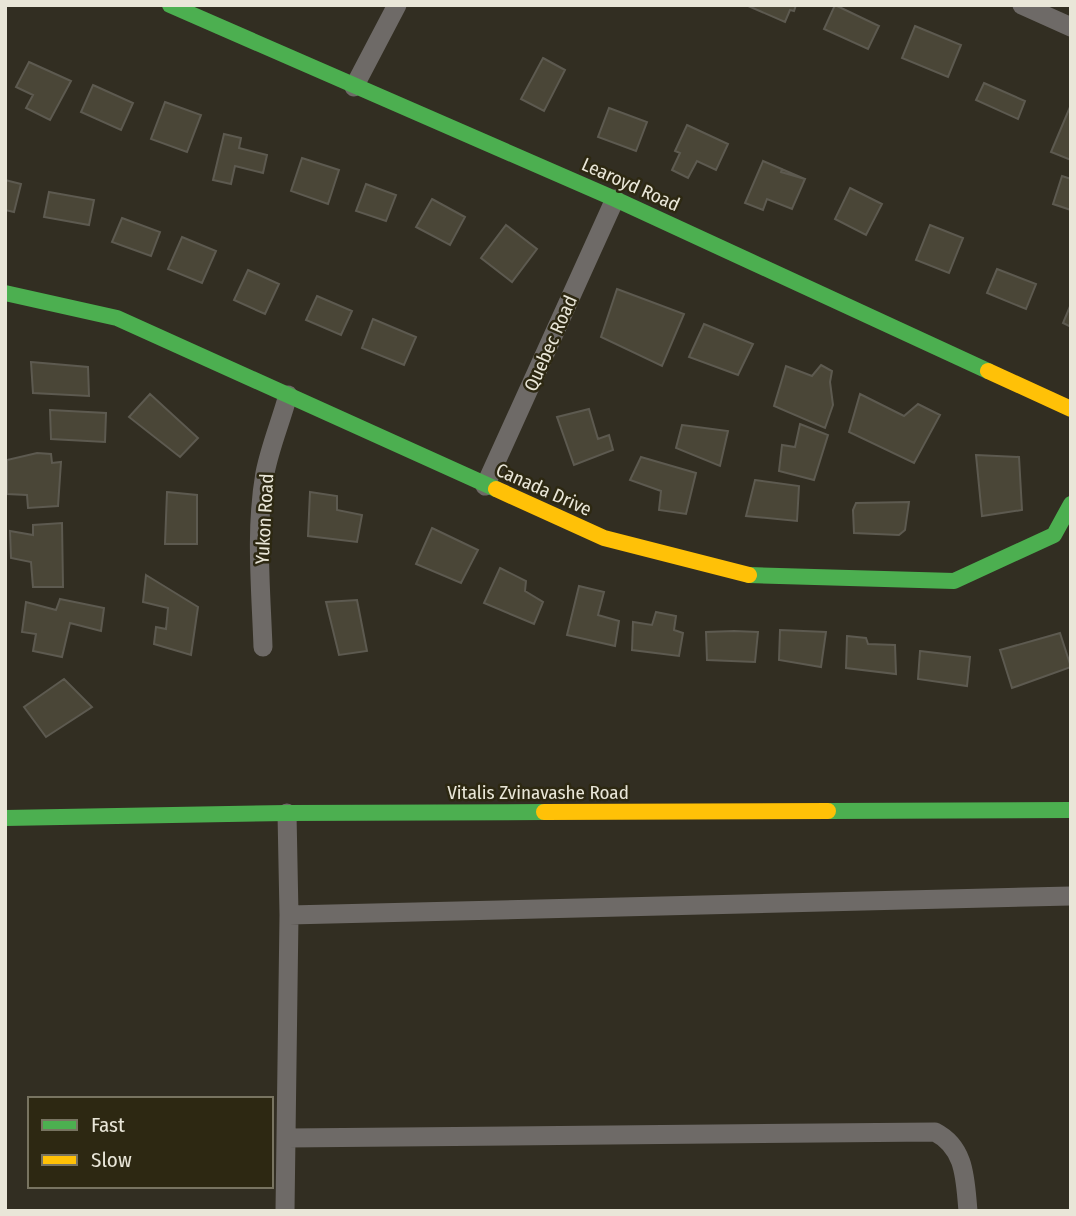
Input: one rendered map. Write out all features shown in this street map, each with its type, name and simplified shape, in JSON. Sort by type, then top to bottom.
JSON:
[{"type":"street","name":"Learoyd Road","points":[[170,5],[615,199],[1071,409]]},
{"type":"street","points":[[354,87],[397,5]]},
{"type":"street","points":[[1022,5],[1071,27]]},
{"type":"street","name":"Quebec Road","points":[[485,486],[615,199]]},
{"type":"street","name":"Canada Drive","points":[[5,293],[117,318],[604,538],[752,576],[954,581],[1054,536],[1071,504]]},
{"type":"street","name":"Yukon Road","points":[[263,646],[260,534],[265,471],[288,395]]},
{"type":"street","name":"Vitalis Zvinavashe Road","points":[[5,818],[287,813],[1071,810]]},
{"type":"street","points":[[285,1211],[289,915],[287,813]]},
{"type":"street","points":[[289,915],[1071,896]]},
{"type":"street","points":[[287,1138],[935,1132],[954,1146],[960,1158],[968,1211]]},
{"type":"building","points":[[746,5],[796,5],[794,11],[790,10],[785,22]]},
{"type":"building","points":[[835,5],[879,26],[868,49],[824,29]]},
{"type":"building","points":[[915,26],[961,45],[948,77],[902,58]]},
{"type":"building","points":[[543,58],[565,70],[544,111],[521,99]]},
{"type":"building","points":[[29,62],[71,81],[50,120],[26,108],[33,95],[16,87]]},
{"type":"building","points":[[984,83],[1025,101],[1018,119],[976,100]]},
{"type":"building","points":[[93,85],[133,103],[121,130],[81,112]]},
{"type":"building","points":[[165,102],[201,115],[187,152],[151,139]]},
{"type":"building","points":[[609,108],[647,122],[636,151],[598,137]]},
{"type":"building","points":[[1071,108],[1071,160],[1051,152]]},
{"type":"building","points":[[687,125],[728,144],[716,170],[697,161],[688,178],[672,170],[680,153],[675,151]]},
{"type":"building","points":[[224,134],[241,138],[239,148],[267,155],[263,173],[235,166],[231,184],[213,180]]},
{"type":"building","points":[[302,158],[339,170],[328,204],[291,191]]},
{"type":"building","points":[[763,161],[782,169],[781,172],[805,179],[792,209],[767,199],[763,210],[745,203]]},
{"type":"building","points":[[763,161],[805,179],[792,209],[767,199],[763,210],[745,203]]},
{"type":"building","points":[[1062,176],[1071,179],[1071,210],[1053,204]]},
{"type":"building","points":[[5,180],[21,184],[14,212],[5,210]]},
{"type":"building","points":[[366,184],[396,195],[386,221],[356,211]]},
{"type":"building","points":[[850,188],[882,204],[866,235],[835,219]]},
{"type":"building","points":[[49,192],[94,200],[89,225],[44,217]]},
{"type":"building","points":[[432,199],[465,217],[450,245],[416,227]]},
{"type":"building","points":[[122,218],[160,232],[151,256],[112,242]]},
{"type":"building","points":[[506,225],[537,249],[512,282],[481,258]]},
{"type":"building","points":[[930,225],[963,238],[949,273],[916,260]]},
{"type":"building","points":[[182,237],[216,251],[202,283],[168,269]]},
{"type":"building","points":[[997,269],[1036,284],[1026,309],[987,293]]},
{"type":"building","points":[[248,270],[279,284],[265,314],[234,300]]},
{"type":"building","points":[[617,289],[684,314],[662,366],[601,337]]},
{"type":"building","points":[[317,296],[352,311],[341,335],[306,320]]},
{"type":"building","points":[[1071,304],[1071,327],[1063,323]]},
{"type":"building","points":[[373,319],[416,337],[404,365],[362,348]]},
{"type":"building","points":[[704,324],[753,344],[738,375],[689,357]]},
{"type":"building","points":[[31,362],[88,367],[89,396],[33,393]]},
{"type":"building","points":[[821,365],[832,371],[830,382],[833,405],[825,428],[774,406],[786,366],[812,376]]},
{"type":"building","points":[[150,394],[198,438],[180,457],[129,417]]},
{"type":"building","points":[[860,394],[904,416],[918,404],[940,415],[914,463],[849,432]]},
{"type":"building","points":[[589,409],[598,439],[609,435],[613,450],[574,465],[557,417]]},
{"type":"building","points":[[50,410],[106,413],[105,442],[51,439]]},
{"type":"building","points":[[800,424],[828,435],[814,480],[779,471],[782,445],[795,447]]},
{"type":"building","points":[[682,425],[728,431],[720,466],[676,448]]},
{"type":"building","points":[[37,453],[51,454],[52,463],[61,462],[58,506],[28,508],[27,495],[7,494],[7,460]]},
{"type":"building","points":[[976,455],[1019,457],[1022,510],[982,516]]},
{"type":"building","points":[[641,457],[696,473],[686,514],[659,510],[661,491],[630,480]]},
{"type":"building","points":[[755,480],[799,486],[797,521],[746,516]]},
{"type":"building","points":[[167,492],[197,495],[197,544],[165,544]]},
{"type":"building","points":[[310,492],[337,496],[337,510],[362,515],[357,542],[308,536]]},
{"type":"building","points":[[909,502],[905,530],[899,535],[854,533],[853,510],[856,503]]},
{"type":"building","points":[[62,523],[63,587],[33,587],[31,562],[11,558],[10,531],[33,535],[33,525]]},
{"type":"building","points":[[432,528],[478,550],[461,583],[416,564]]},
{"type":"building","points":[[500,568],[526,581],[525,591],[543,602],[534,624],[484,603]]},
{"type":"building","points":[[146,575],[198,607],[191,655],[154,644],[156,627],[166,629],[168,608],[143,602]]},
{"type":"building","points":[[579,586],[604,592],[598,615],[619,621],[615,646],[567,635]]},
{"type":"building","points":[[60,599],[104,608],[101,631],[70,623],[62,657],[33,651],[36,634],[22,632],[26,602],[56,610]]},
{"type":"building","points":[[357,600],[367,651],[339,655],[326,602]]},
{"type":"building","points":[[656,612],[676,616],[674,630],[683,633],[679,656],[632,650],[633,622],[652,625]]},
{"type":"building","points":[[780,630],[826,632],[821,667],[779,660]]},
{"type":"building","points":[[706,632],[758,632],[755,662],[707,660]]},
{"type":"building","points":[[1060,633],[1071,667],[1012,688],[1000,650]]},
{"type":"building","points":[[847,636],[866,638],[868,644],[895,645],[896,674],[846,668]]},
{"type":"building","points":[[920,651],[970,657],[967,686],[918,679]]},
{"type":"building","points":[[64,679],[92,707],[46,737],[24,707]]},
{"type":"traffic: fast","points":[[170,5],[615,199],[988,371]]},
{"type":"traffic: fast","points":[[5,293],[117,318],[496,489]]},
{"type":"traffic: fast","points":[[749,575],[954,581],[1054,535],[1071,504]]},
{"type":"traffic: fast","points":[[828,811],[1071,810]]},
{"type":"traffic: fast","points":[[5,818],[544,812]]},
{"type":"traffic: slow","points":[[988,371],[1071,409]]},
{"type":"traffic: slow","points":[[496,489],[604,538],[749,575]]},
{"type":"traffic: slow","points":[[544,812],[828,811]]}]
